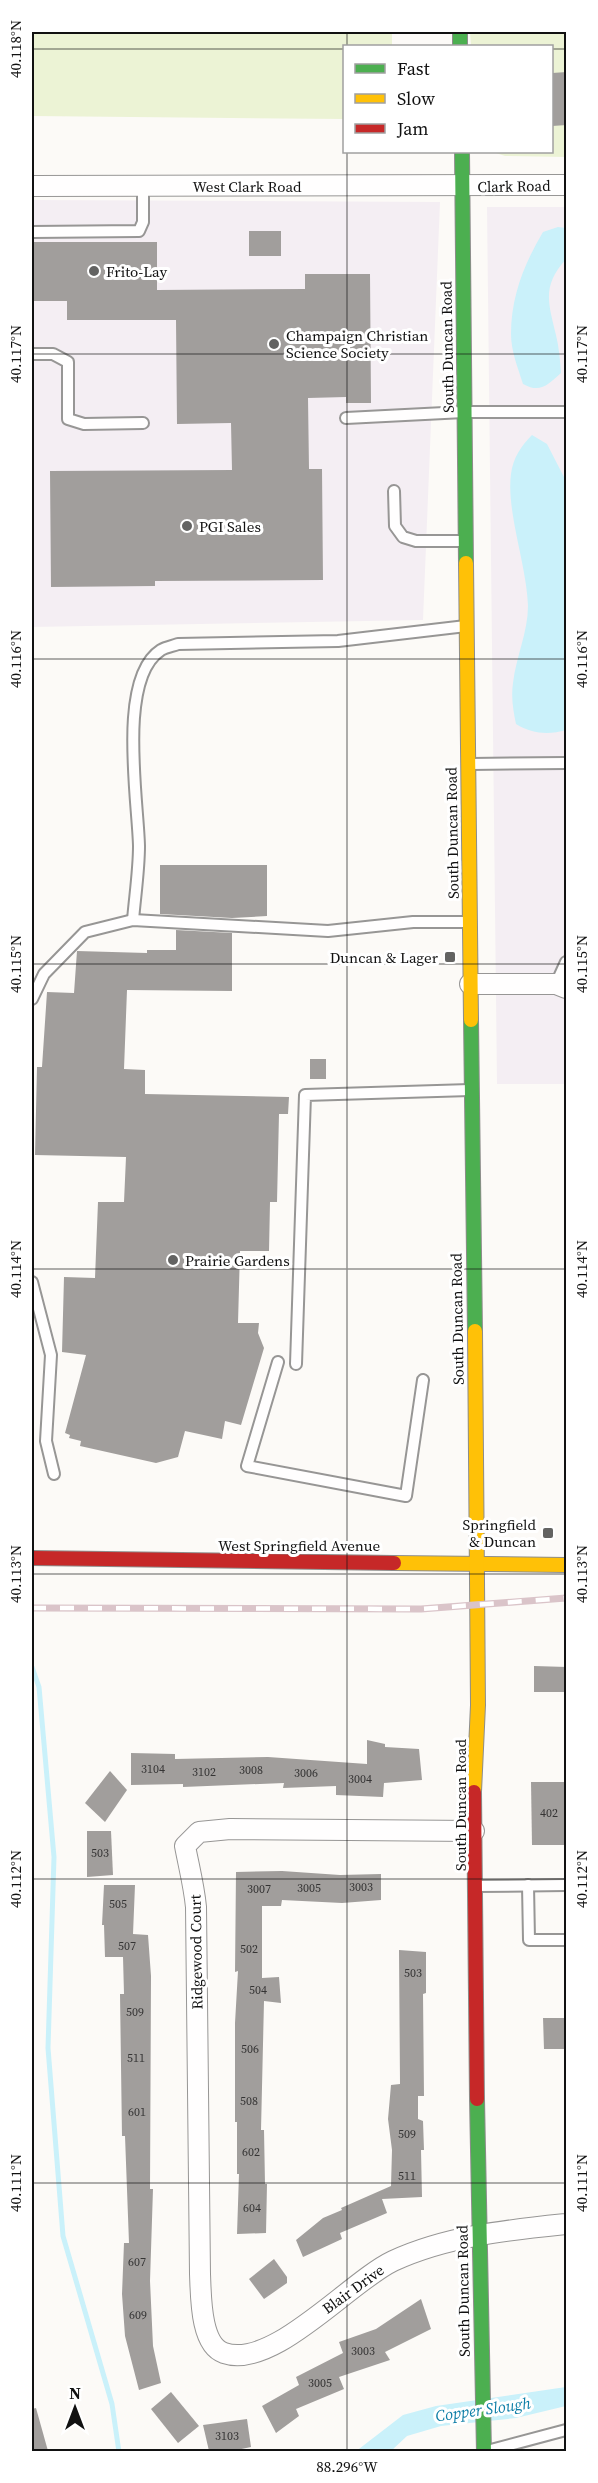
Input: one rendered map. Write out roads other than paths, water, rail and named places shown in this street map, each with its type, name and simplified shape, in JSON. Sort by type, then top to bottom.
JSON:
[{"type":"main road","name":"South Duncan Road","points":[[462,153],[477,1563],[478,1705],[474,1831],[479,2236],[485,2451]]},
{"type":"main road","name":"West Springfield Avenue","points":[[32,1558],[567,1565]]},
{"type":"street","name":"Clark Road","points":[[462,186],[567,185]]},
{"type":"street","name":"West Clark Road","points":[[32,186],[462,186]]},
{"type":"street","points":[[470,984],[561,986]]},
{"type":"street","name":"Ridgewood Court","points":[[218,2350],[207,2333],[202,2310],[196,1907],[193,1876],[189,1870],[185,1846],[199,1832],[230,1828],[474,1831]]},
{"type":"street","name":"Blair Drive","points":[[218,2350],[234,2354],[252,2353],[272,2346],[376,2270],[394,2261],[450,2242],[567,2224]]},
{"type":"lane","points":[[32,232],[139,231],[143,222],[143,186]]},
{"type":"lane","points":[[32,354],[53,354],[68,362],[68,419],[84,424],[143,423]]},
{"type":"lane","points":[[346,418],[464,412],[567,412]]},
{"type":"lane","points":[[394,491],[395,526],[403,537],[416,541],[465,541]]},
{"type":"lane","points":[[133,920],[139,847],[133,735],[135,707],[145,669],[160,651],[178,644],[338,641],[466,626]]},
{"type":"lane","points":[[468,764],[567,763]]},
{"type":"lane","points":[[32,999],[44,974],[85,932],[133,920],[328,931],[413,922],[469,922]]},
{"type":"lane","points":[[561,986],[567,962]]},
{"type":"lane","points":[[296,1364],[305,1095],[471,1090]]},
{"type":"lane","points":[[32,1282],[51,1355],[46,1441],[54,1474]]},
{"type":"lane","points":[[278,1362],[247,1466],[406,1496],[423,1380]]},
{"type":"lane","points":[[528,1885],[529,1940],[567,1940]]},
{"type":"lane","points":[[476,1886],[567,1885]]},
{"type":"lane","points":[[485,2451],[567,2430]]},
{"type":"water","points":[[558,227],[566,228],[566,259],[553,278],[549,304],[559,349],[561,373],[544,386],[535,388],[523,384],[515,359],[511,334],[513,307],[520,281],[536,244],[543,232]]},
{"type":"water","points":[[532,435],[547,444],[566,481],[566,730],[553,733],[534,732],[516,724],[513,704],[512,688],[528,606],[511,505],[511,474],[518,453]]},
{"type":"water","name":"Copper Slough","points":[[566,2387],[566,2406],[516,2418],[441,2426],[407,2436],[391,2451],[355,2452],[403,2415],[436,2406]]},
{"type":"waterway","points":[[32,1667],[39,1687],[54,1857],[48,2048],[63,2236],[112,2404],[119,2452]]},
{"type":"railway","points":[[32,1608],[421,1609],[566,1598]]},
{"type":"place","name":"Frito-Lay","points":[[94,271]]},
{"type":"place","name":"Champaign Christian Science Society","points":[[274,344]]},
{"type":"place","name":"PGI Sales","points":[[187,526]]},
{"type":"place","name":"Duncan & Lager","points":[[450,957]]},
{"type":"place","name":"Prairie Gardens","points":[[173,1260]]},
{"type":"place","name":"Springfield & Duncan","points":[[548,1533]]}]
